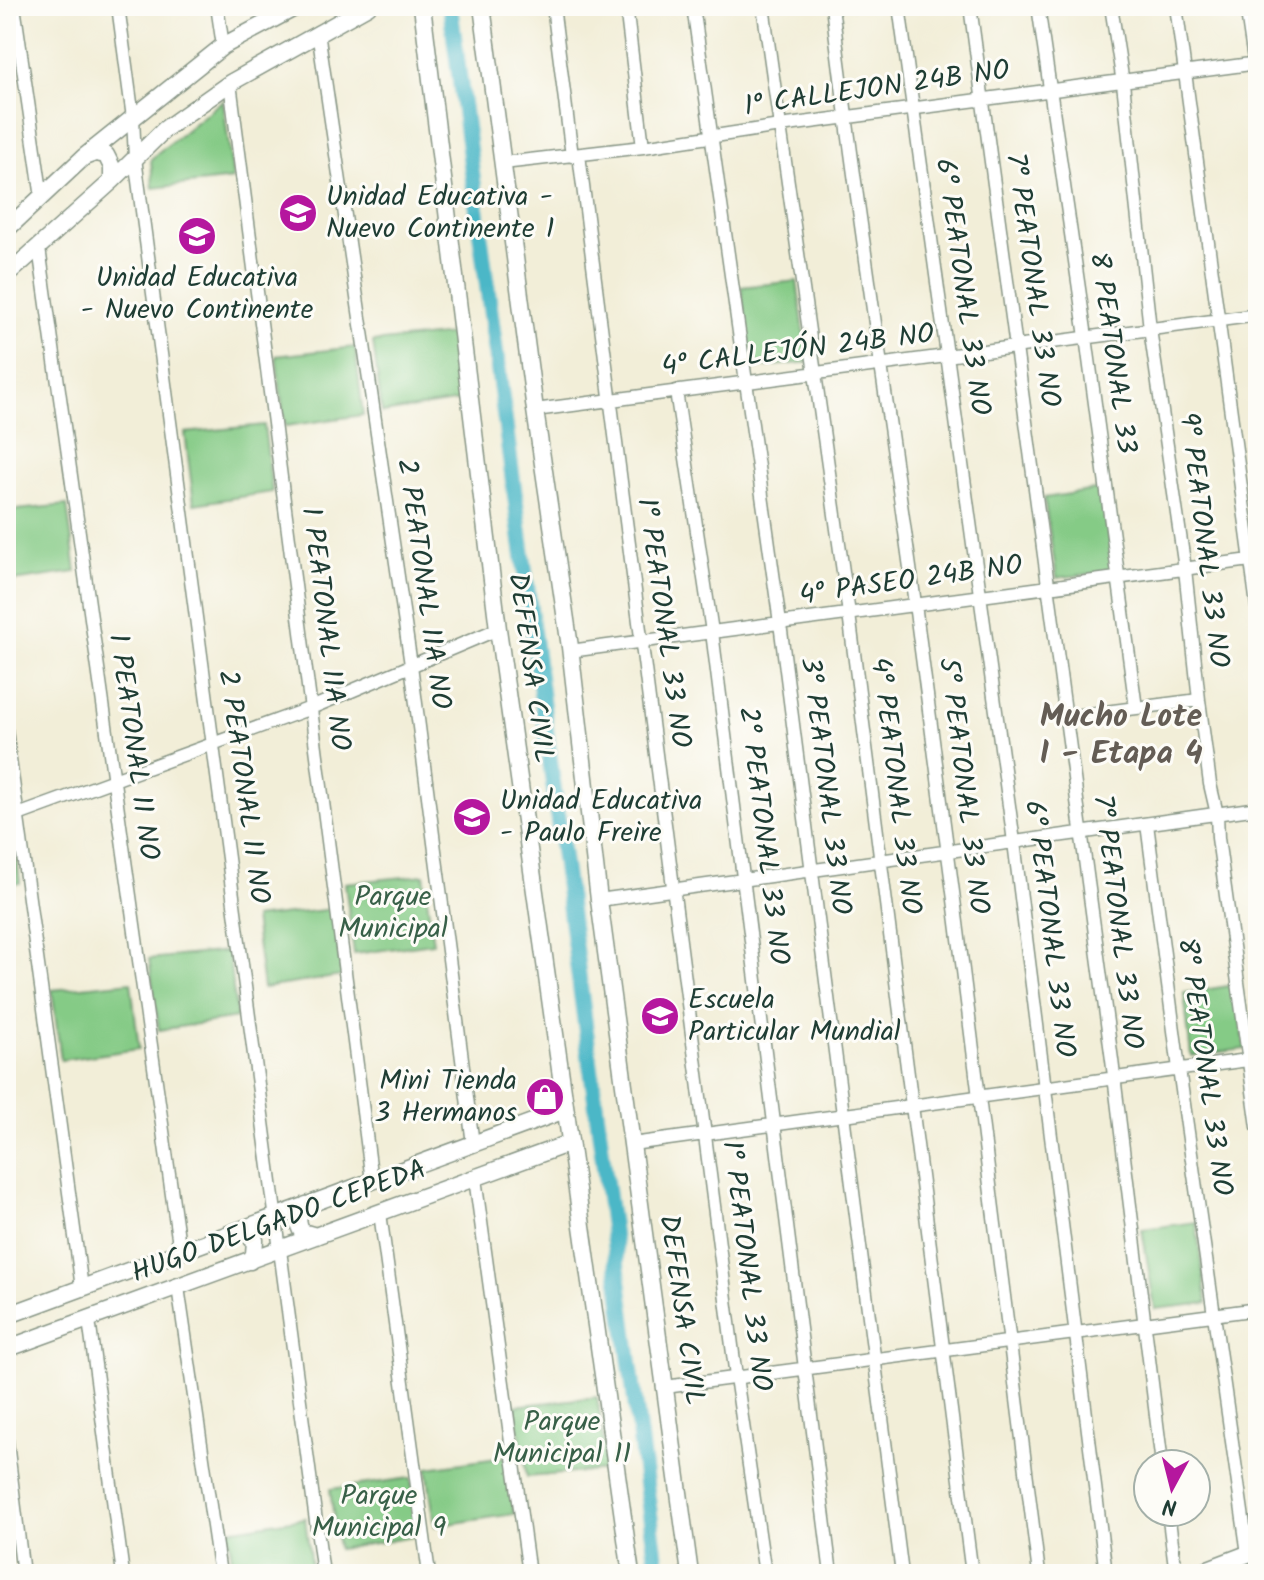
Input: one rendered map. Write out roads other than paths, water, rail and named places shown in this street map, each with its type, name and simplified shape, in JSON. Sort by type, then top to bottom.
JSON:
[{"type":"street","points":[[14,6],[42,198]]},
{"type":"street","name":"2 PEATONAL 11 NO","points":[[118,6],[133,118],[135,158],[323,1574]]},
{"type":"street","points":[[217,6],[223,46]]},
{"type":"street","points":[[6,230],[84,157],[223,46],[298,6]]},
{"type":"street","points":[[6,276],[165,129],[230,83],[368,6]]},
{"type":"street","name":"DEFENSA CIVIL","points":[[422,6],[498,629],[631,1574]]},
{"type":"street","name":"DEFENSA CIVIL","points":[[482,6],[570,651],[599,900],[690,1574]]},
{"type":"street","name":"1° PEATONAL 33 NO","points":[[553,6],[642,641],[736,1377],[765,1574]]},
{"type":"street","points":[[626,6],[643,147]]},
{"type":"street","name":"3° PEATONAL 33 NO","points":[[693,6],[780,623],[902,1574]]},
{"type":"street","name":"4° PEATONAL 33 NO","points":[[763,6],[849,614],[972,1574]]},
{"type":"street","name":"5° PEATONAL 33 NO","points":[[832,6],[948,853],[1039,1574]]},
{"type":"street","name":"6° PEATONAL 33 NO","points":[[899,6],[1014,842],[1106,1574]]},
{"type":"street","name":"7° PEATONAL 33 NO","points":[[970,6],[1049,587],[1160,1448]]},
{"type":"street","name":"8 PEATONAL 33","points":[[1038,6],[1136,708]]},
{"type":"street","name":"9° PEATONAL 33 NO","points":[[1111,6],[1210,784],[1254,1059],[1258,1127]]},
{"type":"street","points":[[1176,6],[1254,560],[1258,613]]},
{"type":"street","points":[[1246,6],[1258,87]]},
{"type":"street","name":"2 PEATONAL 11A NO","points":[[318,32],[411,665],[473,1144]]},
{"type":"street","name":"1° CALLEJON 24B NO","points":[[503,163],[1256,64]]},
{"type":"street","name":"1 PEATONAL 11A NO","points":[[230,83],[372,1181]]},
{"type":"street","points":[[147,106],[144,117],[147,125],[155,130],[165,129]]},
{"type":"street","points":[[84,157],[95,153],[106,155],[112,167],[112,181]]},
{"type":"street","name":"1 PEATONAL 11 NO","points":[[39,248],[180,1252]]},
{"type":"street","name":"4° CALLEJÓN 24B NO","points":[[535,410],[1258,315]]},
{"type":"street","name":"2° PEATONAL 33 NO","points":[[676,391],[712,632],[831,1574]]},
{"type":"street","name":"4° PASEO 24B NO","points":[[570,651],[1254,560]]},
{"type":"street","points":[[18,815],[311,708],[498,629]]},
{"type":"street","points":[[1066,717],[1199,700]]},
{"type":"street","points":[[6,730],[82,1288]]},
{"type":"street","points":[[599,900],[1258,808]]},
{"type":"street","name":"8° PEATONAL 33 NO","points":[[1147,824],[1214,1314],[1253,1552]]},
{"type":"street","points":[[632,1144],[1254,1059]]},
{"type":"street","name":"HUGO DELGADO CEPEDA","points":[[6,1316],[565,1110]]},
{"type":"street","name":"HUGO DELGADO CEPEDA","points":[[6,1349],[570,1143]]},
{"type":"street","points":[[475,1178],[529,1574]]},
{"type":"street","points":[[306,1205],[299,1213],[299,1227],[302,1232],[316,1236]]},
{"type":"street","points":[[380,1213],[429,1574]]},
{"type":"street","points":[[237,1231],[255,1240],[250,1261]]},
{"type":"street","points":[[178,1287],[220,1574]]},
{"type":"street","points":[[665,1387],[1258,1309]]},
{"type":"street","points":[[89,1320],[123,1574]]},
{"type":"street","points":[[6,1434],[23,1574]]},
{"type":"street","points":[[1170,1528],[1176,1574]]},
{"type":"street","points":[[1195,1574],[1253,1552]]},
{"type":"waterway","points":[[450,6],[658,1574]]},
{"type":"place","name":"Unidad Educativa - Nuevo Continente 1","points":[[298,213]]},
{"type":"place","name":"Unidad Educativa - Nuevo Continente","points":[[197,236]]},
{"type":"place","name":"Unidad Educativa - Paulo Freire","points":[[472,817]]},
{"type":"place","name":"Escuela Particular Mundial","points":[[660,1016]]},
{"type":"place","name":"Mini Tienda 3 Hermanos","points":[[545,1097]]},
{"type":"district","name":"Mucho Lote I - Etapa 4","points":[[1121,736]]},
{"type":"park label","name":"Parque Municipal","points":[[393,913]]},
{"type":"park label","name":"Parque Municipal 11","points":[[562,1438]]},
{"type":"park label","name":"Parque Municipal 9","points":[[379,1512]]}]
